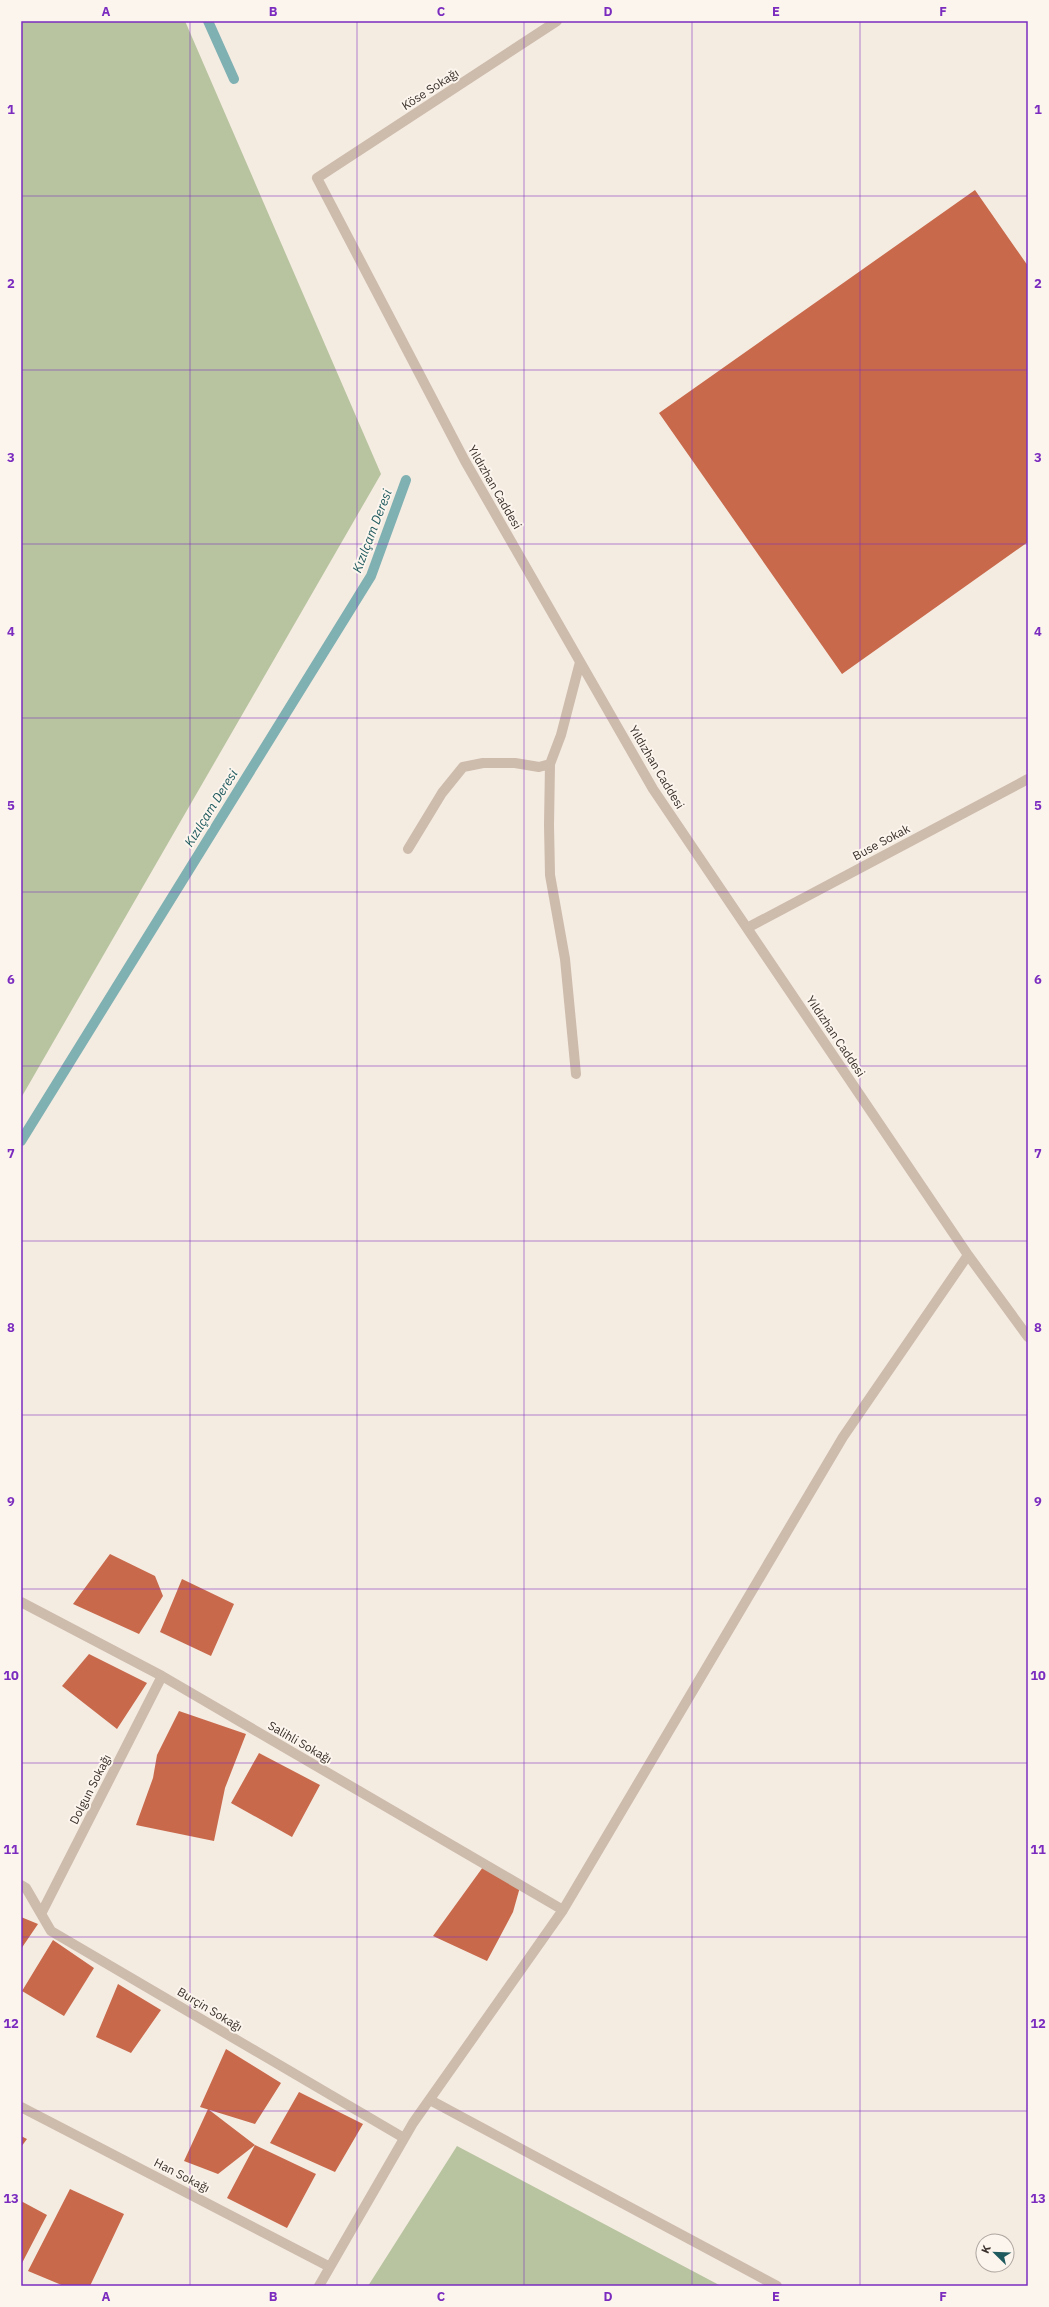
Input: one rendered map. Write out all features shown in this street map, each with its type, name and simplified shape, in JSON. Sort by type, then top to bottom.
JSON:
[{"type":"street","name":"Köse Sokağı","points":[[317,178],[558,21]]},
{"type":"street","name":"Yıldızhan Caddesi","points":[[317,178],[464,461],[653,789],[968,1255],[1028,1337]]},
{"type":"street","points":[[576,1074],[565,959],[550,875],[550,764],[561,735],[580,662]]},
{"type":"street","points":[[408,849],[442,793],[462,767],[483,763],[515,763],[539,767],[550,764]]},
{"type":"street","name":"Buse Sokak","points":[[747,928],[1028,779]]},
{"type":"street","points":[[319,2286],[404,2138],[563,1910],[844,1437],[968,1255]]},
{"type":"street","name":"Salihli Sokağı","points":[[21,1602],[162,1676],[563,1910]]},
{"type":"street","name":"Dolgun Sokağı","points":[[41,1914],[162,1676]]},
{"type":"street","name":"Burçin Sokağı","points":[[21,1885],[26,1888],[51,1930],[404,2138]]},
{"type":"street","points":[[430,2100],[777,2286]]},
{"type":"street","name":"Han Sokağı","points":[[21,2106],[330,2266]]},
{"type":"green space","points":[[21,21],[185,21],[381,474],[21,1098]]},
{"type":"green space","points":[[457,2146],[721,2286],[368,2286]]},
{"type":"building","points":[[975,190],[1028,266],[1028,542],[842,674],[659,413]]},
{"type":"building","points":[[110,1554],[155,1576],[163,1596],[139,1634],[73,1604]]},
{"type":"building","points":[[182,1579],[234,1604],[211,1656],[160,1632]]},
{"type":"building","points":[[89,1654],[147,1683],[117,1729],[62,1686]]},
{"type":"building","points":[[179,1711],[246,1734],[225,1788],[214,1841],[136,1825],[153,1778],[157,1755]]},
{"type":"building","points":[[259,1753],[320,1785],[292,1837],[231,1803]]},
{"type":"building","points":[[483,1867],[520,1887],[513,1912],[487,1961],[433,1936]]},
{"type":"building","points":[[21,1917],[38,1924],[21,1949]]},
{"type":"building","points":[[53,1940],[94,1968],[64,2016],[22,1991]]},
{"type":"building","points":[[118,1984],[161,2010],[131,2053],[96,2037]]},
{"type":"building","points":[[226,2049],[281,2083],[255,2124],[200,2107]]},
{"type":"building","points":[[299,2092],[363,2124],[335,2172],[270,2143]]},
{"type":"building","points":[[208,2109],[255,2145],[218,2174],[184,2161]]},
{"type":"building","points":[[21,2136],[27,2139],[21,2147]]},
{"type":"building","points":[[255,2145],[316,2174],[287,2228],[227,2198]]},
{"type":"building","points":[[70,2189],[124,2214],[90,2286],[64,2286],[28,2271]]},
{"type":"building","points":[[21,2201],[47,2215],[21,2265]]},
{"type":"waterway","name":"Kızılçam Deresi","points":[[208,21],[234,79]]},
{"type":"waterway","name":"Kızılçam Deresi","points":[[21,1141],[371,576],[406,480]]}]
